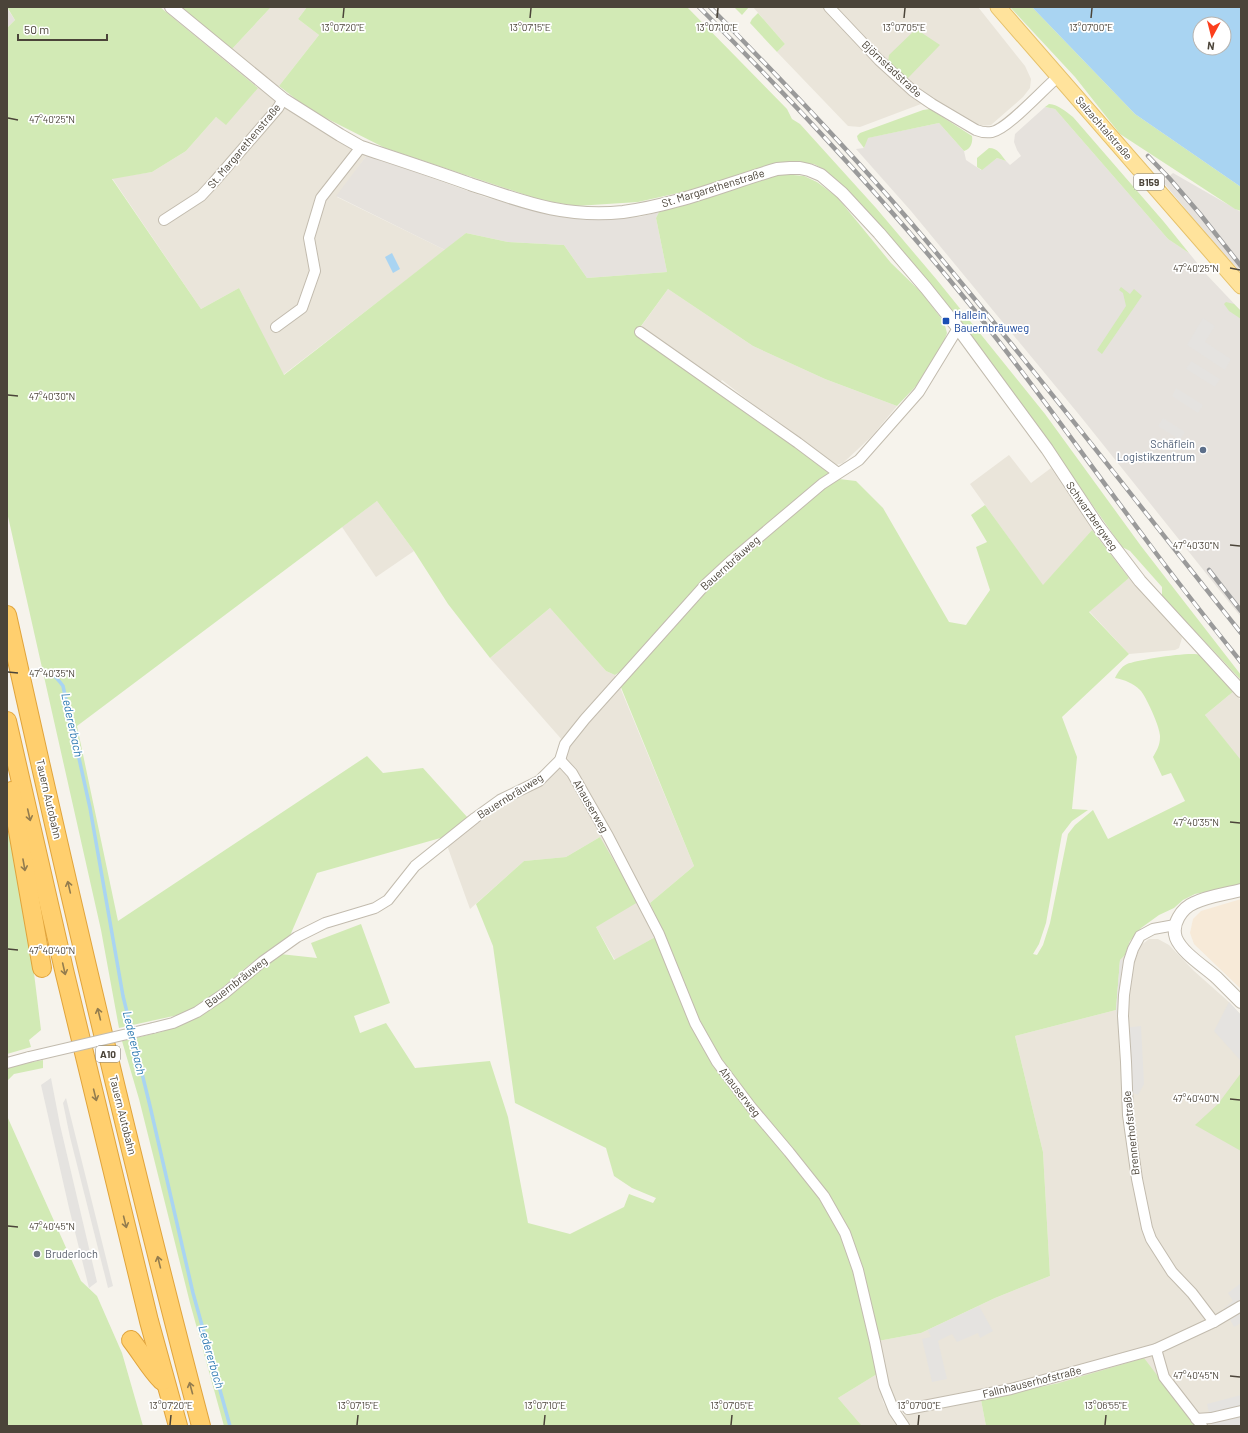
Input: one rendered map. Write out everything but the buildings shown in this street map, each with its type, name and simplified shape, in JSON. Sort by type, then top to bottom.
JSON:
[{"type":"highway","name":"Tauern Autobahn","points":[[7,615],[88,970],[172,1316],[201,1426]]},
{"type":"highway","name":"Tauern Autobahn","points":[[7,722],[65,974],[149,1320],[178,1426]]},
{"type":"highway","points":[[7,722],[8,771],[42,968]]},
{"type":"highway","points":[[132,1340],[153,1371],[167,1386]]},
{"type":"main road","name":"Salzachtalstraße","points":[[998,7],[1241,286]]},
{"type":"street","name":"St. Margarethenstraße","points":[[171,7],[283,99],[361,147],[533,205],[581,213],[624,212],[682,200],[777,169],[790,168],[809,170],[821,175],[842,193],[926,288],[958,328]]},
{"type":"street","name":"Björnstadstraße","points":[[829,7],[879,60],[913,91],[976,130],[993,132],[1006,125],[1059,76]]},
{"type":"street","name":"St. Margarethenstraße","points":[[164,220],[201,196],[210,187],[278,108],[283,99]]},
{"type":"street","points":[[276,327],[302,308],[315,271],[309,238],[321,198],[361,147]]},
{"type":"street","name":"Bauernbräuweg","points":[[7,1063],[173,1023],[197,1012],[225,993],[262,962],[297,937],[325,923],[375,908],[388,900],[415,866],[474,818],[500,800],[539,780],[560,760],[565,744],[585,719],[705,585],[732,560],[822,484],[859,460],[919,392],[958,328]]},
{"type":"street","name":"Schwarzbergweg","points":[[958,328],[1047,449],[1098,526],[1140,581],[1241,691]]},
{"type":"street","points":[[640,332],[798,443],[838,473]]},
{"type":"street","name":"Ahauserweg","points":[[560,760],[572,773],[608,836],[659,934],[695,1023],[717,1062],[751,1107],[824,1196],[845,1233],[858,1270],[884,1386],[894,1411],[904,1426]]},
{"type":"street","points":[[1241,890],[1193,903],[1185,909],[1175,925],[1176,938],[1188,953],[1241,1002]]},
{"type":"street","name":"Brennerhofstraße","points":[[1175,925],[1153,929],[1140,936],[1129,961],[1124,995],[1123,1016],[1128,1115],[1137,1179],[1150,1239],[1172,1272],[1192,1293],[1214,1322]]},
{"type":"street","name":"Fallnhauserhofstraße","points":[[908,1409],[1011,1389],[1156,1349],[1214,1322],[1241,1306]]},
{"type":"street","points":[[1156,1349],[1164,1377],[1199,1422],[1241,1411]]},
{"type":"shaded area","points":[[271,7],[307,7],[298,19],[319,35],[271,94],[367,155],[337,197],[445,250],[283,375],[239,288],[201,309],[112,178],[152,172],[186,151],[216,117],[226,124],[266,78],[231,50]]},
{"type":"shaded area","points":[[753,7],[978,7],[1025,66],[1031,79],[1030,88],[1023,97],[991,125],[979,126],[957,116],[952,123],[921,104],[860,127],[848,126],[777,52],[785,44]]},
{"type":"shaded area","points":[[7,8],[15,20],[7,28]]},
{"type":"shaded area","points":[[1045,107],[1055,109],[1168,239],[1189,253],[1206,274],[1241,311],[1241,617],[1081,417],[911,211],[856,149],[864,148],[867,138],[939,123],[964,151],[966,160],[981,170],[997,158],[1006,161],[1010,165],[1021,156],[1014,142],[1015,134]]},
{"type":"shaded area","points":[[367,155],[485,197],[556,216],[586,220],[639,217],[659,212],[656,218],[667,272],[587,278],[564,245],[508,242],[466,233],[445,250],[336,196]]},
{"type":"shaded area","points":[[1173,173],[1241,212],[1241,272],[1215,245],[1163,182]]},
{"type":"shaded area","points":[[668,289],[753,346],[825,379],[897,406],[871,437],[843,463],[836,465],[828,462],[722,380],[719,384],[640,328]]},
{"type":"shaded area","points":[[1203,318],[1215,326],[1205,342],[1231,359],[1225,370],[1187,345]]},
{"type":"shaded area","points":[[1191,361],[1220,379],[1215,387],[1186,369]]},
{"type":"shaded area","points":[[1176,388],[1203,405],[1198,413],[1172,396]]},
{"type":"shaded area","points":[[1163,418],[1185,432],[1180,440],[1158,426]]},
{"type":"shaded area","points":[[1009,455],[1031,483],[1051,468],[1092,530],[1043,586],[970,484]]},
{"type":"shaded area","points":[[377,501],[414,551],[376,577],[342,527]]},
{"type":"shaded area","points":[[1129,578],[1176,628],[1182,638],[1179,648],[1175,650],[1129,654],[1089,611]]},
{"type":"shaded area","points":[[550,608],[606,671],[615,675],[694,866],[650,903],[662,933],[615,960],[596,927],[600,837],[566,857],[524,861],[470,909],[444,837],[536,780],[556,760],[563,741],[490,658]]},
{"type":"shaded area","points":[[1234,691],[1241,701],[1240,760],[1205,715]]},
{"type":"shaded area","points":[[1241,899],[1241,989],[1194,944],[1190,933],[1193,919],[1201,911]]},
{"type":"shaded area","points":[[1149,939],[1158,939],[1169,945],[1194,971],[1229,1002],[1241,1015],[1241,1426],[1196,1426],[1059,1383],[1015,1392],[958,1397],[898,1406],[892,1398],[878,1341],[921,1333],[995,1298],[1050,1276],[1043,1152],[1015,1036],[1116,1010],[1120,960],[1125,955],[1136,958],[1141,945]]},
{"type":"shaded area","points":[[1120,960],[1129,961],[1124,1028],[1141,1026],[1144,1084],[1138,1095],[1126,1090],[1116,1010]]},
{"type":"shaded area","points":[[1229,1002],[1241,1015],[1241,1061],[1214,1031]]},
{"type":"shaded area","points":[[51,1078],[60,1125],[97,1282],[89,1288],[41,1085]]},
{"type":"shaded area","points":[[66,1098],[113,1286],[108,1288],[70,1137],[63,1103]]},
{"type":"shaded area","points":[[1241,1283],[1241,1323],[1234,1327],[1224,1308],[1233,1301],[1228,1293]]},
{"type":"shaded area","points":[[979,1306],[993,1331],[980,1338],[978,1333],[957,1342],[952,1334],[938,1341],[947,1379],[932,1382],[922,1339],[931,1337],[928,1330]]},
{"type":"shaded area","points":[[877,1374],[883,1402],[890,1415],[899,1426],[862,1426],[838,1398]]},
{"type":"shaded area","points":[[1241,1395],[1241,1425],[1212,1426],[1207,1404]]},
{"type":"shaded area","points":[[981,1400],[986,1426],[910,1426],[904,1420],[902,1415]]},
{"type":"green space","points":[[7,7],[160,7],[258,88],[226,125],[216,117],[186,151],[152,172],[112,179],[201,309],[239,288],[284,375],[466,233],[508,242],[564,245],[587,278],[667,272],[656,218],[659,212],[723,193],[767,177],[783,174],[804,176],[817,182],[837,197],[891,263],[922,293],[944,322],[947,333],[943,344],[917,385],[897,406],[825,379],[753,346],[668,289],[636,333],[761,424],[776,430],[829,471],[827,475],[713,573],[624,669],[615,675],[606,671],[550,608],[490,658],[448,604],[414,551],[377,501],[77,726],[118,921],[367,756],[383,773],[423,768],[468,818],[444,837],[317,873],[289,938],[249,965],[204,1003],[178,1015],[119,1028],[101,930],[7,512],[7,28],[15,20]]},
{"type":"green space","points":[[180,7],[271,7],[231,50]]},
{"type":"green space","points":[[307,7],[687,7],[787,109],[792,119],[800,124],[876,208],[937,280],[1045,414],[1141,546],[1241,675],[1241,680],[1162,596],[1162,587],[1130,551],[1122,547],[1015,395],[940,295],[848,190],[825,170],[814,164],[783,162],[709,186],[638,202],[576,206],[541,200],[385,148],[310,110],[279,86],[319,35],[298,19]]},
{"type":"green space","points":[[734,7],[749,7],[742,15]]},
{"type":"green space","points":[[1010,7],[1032,7],[1135,114],[1241,187],[1241,211],[1235,209],[1120,134],[1075,77]]},
{"type":"green space","points":[[758,13],[785,44],[777,52],[750,23]]},
{"type":"green space","points":[[916,29],[940,45],[907,79],[888,62],[889,55]]},
{"type":"green space","points":[[1049,104],[1059,107],[1073,117],[1189,253],[1168,239],[1055,109],[1045,107]]},
{"type":"green space","points":[[930,109],[972,136],[972,143],[968,149],[964,151],[939,123],[868,138],[864,148],[858,140],[857,136],[860,133],[923,110]]},
{"type":"green space","points":[[989,148],[992,148],[1001,154],[1006,161],[997,158],[982,170],[977,167],[977,158]]},
{"type":"green space","points":[[1121,287],[1130,294],[1134,289],[1142,296],[1102,354],[1097,350],[1126,306],[1123,293],[1119,290]]},
{"type":"green space","points":[[1226,302],[1234,304],[1241,311],[1241,319],[1229,311],[1224,304]]},
{"type":"green space","points":[[839,479],[856,481],[883,508],[949,622],[966,625],[990,590],[976,547],[987,542],[971,515],[985,505],[1043,585],[1092,530],[1129,578],[1089,612],[1129,654],[1062,717],[1077,757],[1072,809],[1088,810],[1072,821],[1062,834],[1046,923],[1039,944],[1033,954],[1037,955],[1043,945],[1050,923],[1068,834],[1075,825],[1093,810],[1108,839],[1185,801],[1171,773],[1162,776],[1153,757],[1159,745],[1160,733],[1156,720],[1143,693],[1135,685],[1115,678],[1123,667],[1127,664],[1164,656],[1195,654],[1203,657],[1234,691],[1205,715],[1241,759],[1241,885],[1195,894],[1183,900],[1174,908],[1159,915],[1141,928],[1130,941],[1125,955],[1120,960],[1116,1010],[1015,1036],[1043,1152],[1050,1276],[995,1298],[921,1333],[878,1341],[846,1225],[743,1092],[706,1035],[689,1001],[650,903],[694,866],[620,685],[705,589],[829,482]]},
{"type":"green space","points":[[7,814],[33,965],[41,1030],[29,1040],[31,1047],[7,1054]]},
{"type":"green space","points":[[600,837],[638,902],[596,927],[614,960],[657,936],[696,1031],[834,1217],[853,1265],[877,1374],[838,1398],[862,1426],[224,1426],[190,1303],[139,1099],[122,1041],[161,1032],[181,1025],[207,1012],[280,954],[317,958],[311,943],[361,924],[390,1003],[354,1016],[360,1033],[386,1023],[415,1068],[490,1061],[508,1117],[528,1223],[570,1234],[624,1207],[629,1194],[653,1203],[656,1198],[632,1188],[614,1176],[606,1148],[515,1103],[493,946],[476,904],[524,861],[566,857]]},
{"type":"green space","points":[[43,1060],[43,1068],[14,1074],[7,1081],[7,1067]]},
{"type":"green space","points":[[1241,1073],[1241,1151],[1195,1125],[1218,1104]]},
{"type":"green space","points":[[7,1116],[81,1281],[97,1296],[122,1353],[143,1426],[7,1426]]},
{"type":"green space","points":[[1144,1358],[1196,1426],[986,1426],[981,1400],[1059,1383]]},
{"type":"water","points":[[1032,7],[1241,7],[1241,187],[1135,114]]},
{"type":"water","points":[[392,253],[400,269],[393,273],[385,257]]},
{"type":"waterway","name":"Ledererbach","points":[[38,670],[52,675],[58,679],[63,686],[90,808],[123,996],[193,1293],[230,1426]]},
{"type":"railway","points":[[699,7],[769,78],[870,187],[967,301],[1036,390],[1170,572],[1241,662]]},
{"type":"railway","points":[[710,7],[810,111],[907,218],[1034,372],[1241,633]]},
{"type":"railway","points":[[1148,156],[1200,214],[1241,266]]},
{"type":"railway","points":[[1209,570],[1241,611]]},
{"type":"place","name":"Hallein Bauernbräuweg","points":[[946,321]]},
{"type":"place","name":"Schäflein Logistikzentrum","points":[[1203,450]]},
{"type":"place","name":"Bruderloch","points":[[37,1254]]}]
